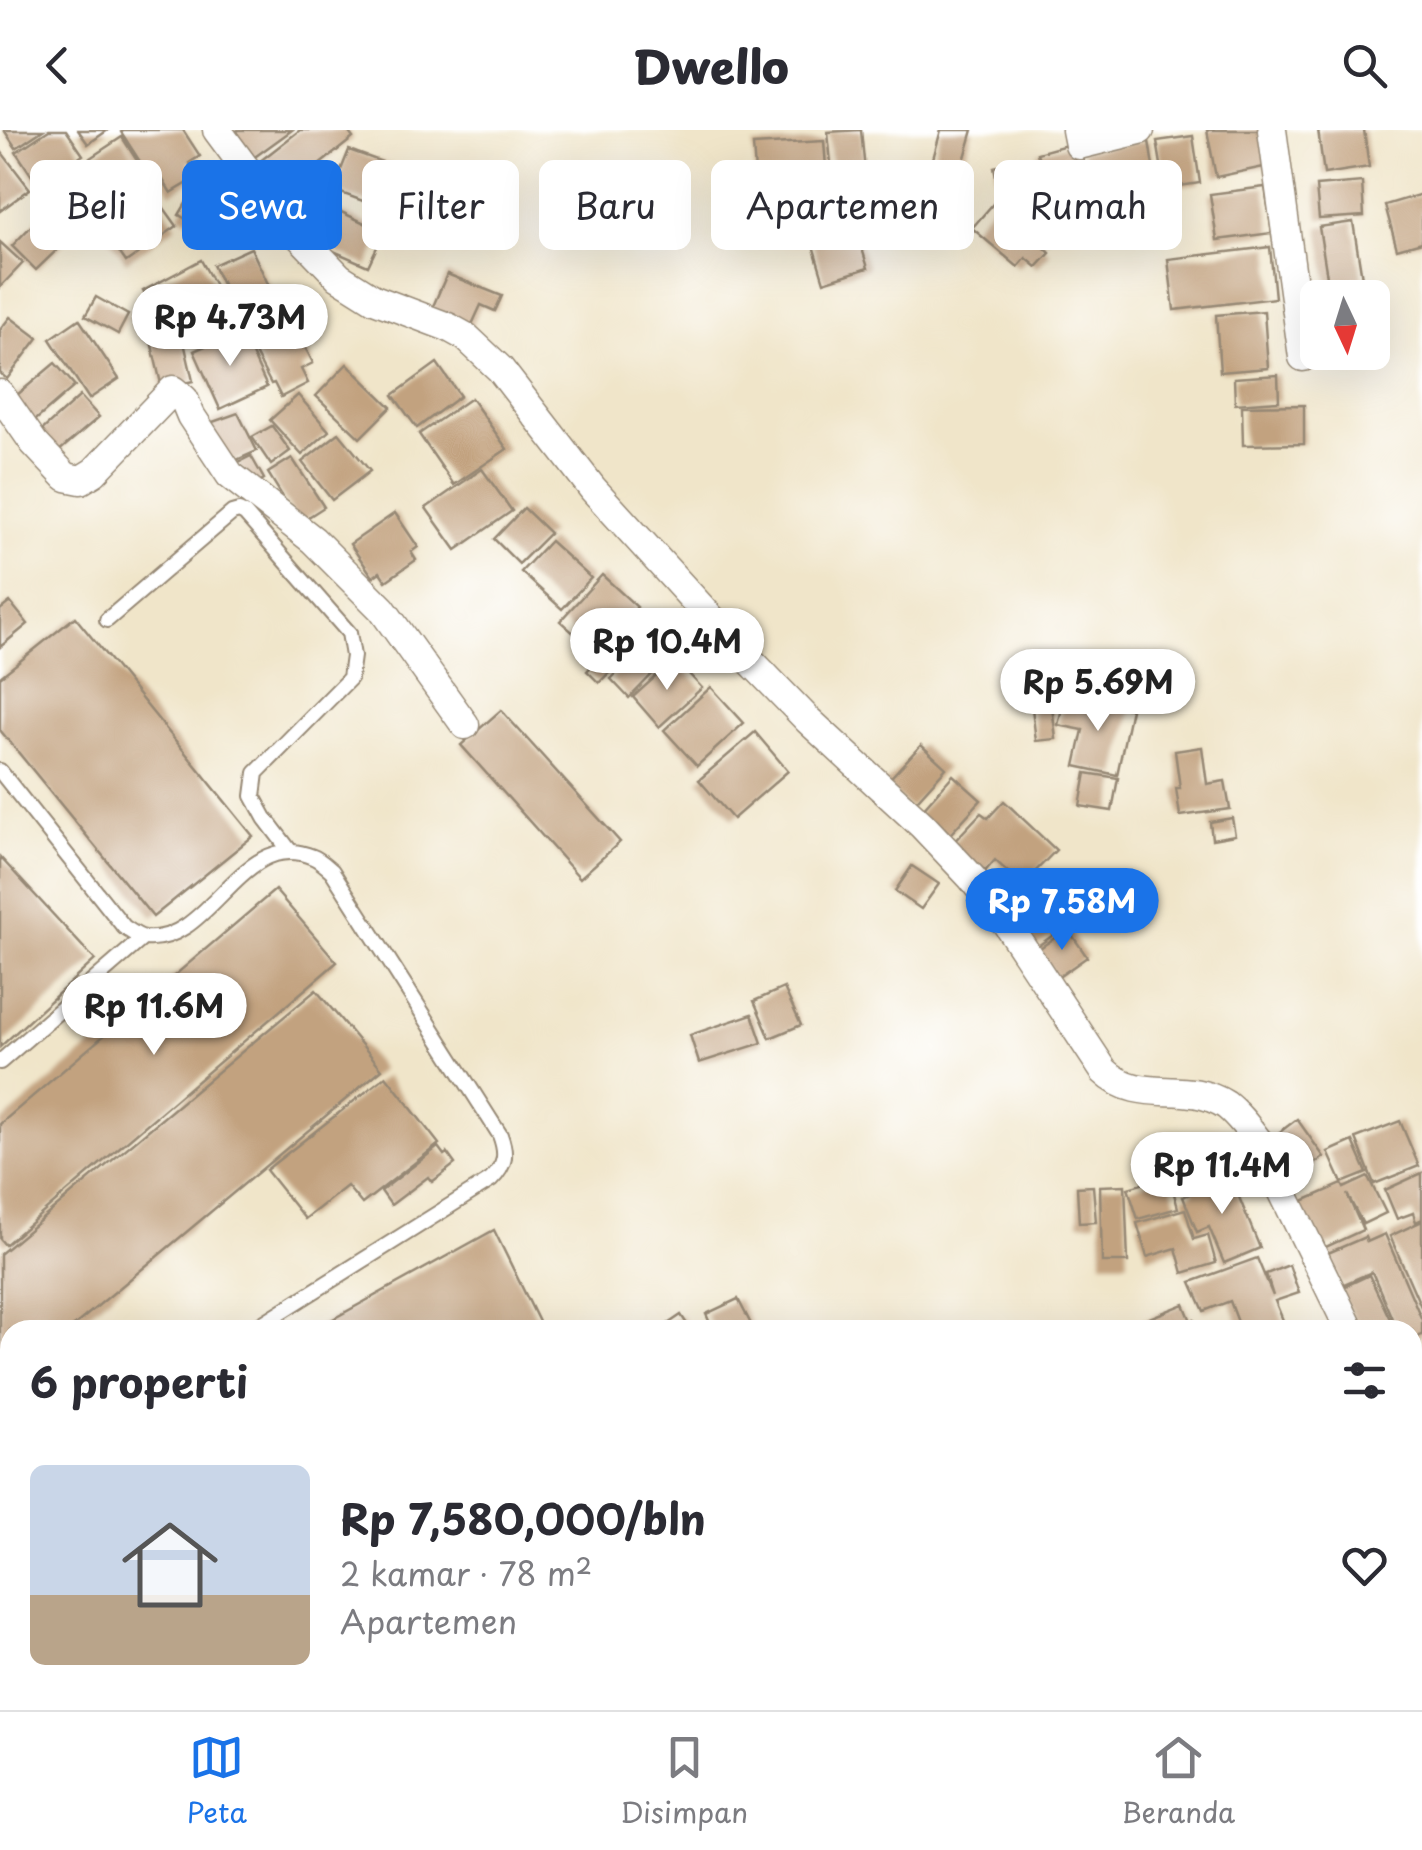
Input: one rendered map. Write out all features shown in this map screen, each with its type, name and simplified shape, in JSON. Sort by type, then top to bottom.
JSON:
[{"type":"street","points":[[217,130],[283,220],[340,277],[390,306],[448,327],[484,353],[593,488],[738,648],[972,878],[1096,1059],[1116,1082],[1140,1090],[1200,1094],[1217,1100],[1240,1117],[1258,1141],[1345,1320]]},
{"type":"street","points":[[1076,130],[1079,144],[1140,130]]},
{"type":"street","points":[[1272,130],[1300,335]]},
{"type":"street","points":[[0,394],[34,443],[66,477],[82,480],[173,390],[184,399],[230,474],[313,540],[382,609],[465,724]]},
{"type":"lane","points":[[107,620],[239,511],[246,514],[349,634],[354,656],[350,678],[256,773],[253,796],[264,818],[290,851]]},
{"type":"lane","points":[[0,772],[124,927],[143,938]]},
{"type":"lane","points":[[0,1062],[143,938],[177,933],[264,856],[290,851],[314,857],[332,870],[500,1135],[506,1159],[492,1180],[268,1320]]},
{"type":"building","points":[[4,130],[43,130],[16,148]]},
{"type":"building","points":[[49,130],[66,130],[83,155],[76,160],[30,160],[30,173],[16,152]]},
{"type":"building","points":[[78,130],[108,130],[88,144]]},
{"type":"building","points":[[183,130],[200,156],[182,160],[182,186],[171,193],[162,181],[162,160],[139,160],[121,132]]},
{"type":"building","points":[[238,130],[292,130],[251,160],[242,160],[226,138]]},
{"type":"building","points":[[300,130],[347,130],[353,138],[325,160],[262,160]]},
{"type":"building","points":[[861,130],[864,160],[831,160],[828,132]]},
{"type":"building","points":[[941,130],[973,130],[964,160],[933,160]]},
{"type":"building","points":[[1207,130],[1266,130],[1273,165],[1216,177]]},
{"type":"building","points":[[1318,130],[1364,130],[1369,167],[1324,174]]},
{"type":"building","points":[[1193,136],[1200,183],[1182,186],[1182,160],[1160,160],[1157,141]]},
{"type":"building","points":[[122,137],[137,160],[91,160]]},
{"type":"building","points":[[824,141],[825,160],[754,160],[753,145]]},
{"type":"building","points":[[1149,141],[1152,160],[1083,160],[1082,151]]},
{"type":"building","points":[[1070,144],[1075,160],[1039,160],[1037,153]]},
{"type":"building","points":[[0,150],[30,189],[0,211]]},
{"type":"building","points":[[349,150],[377,160],[362,160],[362,201],[342,193],[342,168]]},
{"type":"building","points":[[1362,182],[1364,216],[1319,219],[1316,186]]},
{"type":"building","points":[[1265,187],[1272,233],[1217,240],[1210,194]]},
{"type":"building","points":[[1422,194],[1422,242],[1397,249],[1385,205]]},
{"type":"building","points":[[994,203],[994,247],[974,226]]},
{"type":"building","points":[[162,205],[177,226],[162,237]]},
{"type":"building","points":[[342,212],[362,222],[362,250],[376,250],[368,266],[331,250],[342,250]]},
{"type":"building","points":[[1353,222],[1362,278],[1328,280],[1319,227]]},
{"type":"building","points":[[30,227],[30,250],[57,250],[36,270],[12,246]]},
{"type":"building","points":[[0,242],[23,263],[0,287]]},
{"type":"building","points":[[1270,247],[1275,298],[1174,310],[1168,259]]},
{"type":"building","points":[[118,250],[143,250],[126,262]]},
{"type":"building","points":[[252,250],[284,318],[246,335],[213,265]]},
{"type":"building","points":[[814,250],[862,250],[868,268],[824,282]]},
{"type":"building","points":[[998,250],[1050,253],[1037,267],[1026,258],[1018,267]]},
{"type":"building","points":[[201,260],[219,293],[160,324],[143,291]]},
{"type":"building","points":[[447,274],[502,296],[495,311],[481,305],[470,329],[431,311]]},
{"type":"building","points":[[96,297],[128,315],[118,334],[85,316]]},
{"type":"building","points":[[1264,311],[1268,368],[1220,372],[1216,315]]},
{"type":"building","points":[[10,317],[38,338],[7,379],[0,373],[0,330]]},
{"type":"building","points":[[79,319],[119,379],[89,399],[50,339]]},
{"type":"building","points":[[292,322],[313,363],[301,369],[308,383],[281,397],[249,342]]},
{"type":"building","points":[[180,325],[193,381],[162,388],[149,333]]},
{"type":"building","points":[[241,330],[267,387],[220,409],[194,351]]},
{"type":"building","points":[[55,363],[75,386],[30,425],[10,401]]},
{"type":"building","points":[[437,363],[460,396],[417,428],[393,395]]},
{"type":"building","points":[[347,364],[391,407],[360,438],[316,396]]},
{"type":"building","points":[[1278,375],[1279,401],[1235,404],[1234,378]]},
{"type":"building","points":[[298,395],[329,431],[302,455],[270,420]]},
{"type":"building","points":[[80,396],[99,417],[58,452],[40,432]]},
{"type":"building","points":[[471,398],[507,449],[454,485],[419,434]]},
{"type":"building","points":[[1304,405],[1304,444],[1243,445],[1242,406]]},
{"type":"building","points":[[238,413],[257,451],[228,464],[207,424]]},
{"type":"building","points":[[272,426],[290,451],[271,465],[252,437]]},
{"type":"building","points":[[339,433],[370,471],[332,500],[302,462]]},
{"type":"building","points":[[251,456],[264,479],[252,486],[237,463]]},
{"type":"building","points":[[292,458],[324,507],[299,523],[268,473]]},
{"type":"building","points":[[482,469],[512,511],[456,550],[426,508]]},
{"type":"building","points":[[524,508],[550,533],[519,564],[494,539]]},
{"type":"building","points":[[395,513],[418,547],[411,552],[416,560],[386,581],[380,572],[373,577],[350,544]]},
{"type":"building","points":[[550,541],[591,578],[562,609],[521,572]]},
{"type":"building","points":[[602,575],[637,607],[596,653],[560,621]]},
{"type":"building","points":[[10,602],[28,624],[0,647],[0,610]]},
{"type":"building","points":[[642,614],[655,626],[599,683],[587,671]]},
{"type":"building","points":[[75,617],[253,836],[153,917],[0,730],[0,677]]},
{"type":"building","points":[[650,639],[669,657],[629,698],[611,679]]},
{"type":"building","points":[[675,659],[702,688],[659,727],[633,697]]},
{"type":"building","points":[[711,687],[744,723],[697,766],[664,730]]},
{"type":"building","points":[[1050,690],[1056,739],[1036,741],[1030,692]]},
{"type":"building","points":[[1064,700],[1131,709],[1117,775],[1075,766],[1083,730],[1058,725]]},
{"type":"building","points":[[501,710],[620,842],[580,878],[461,745]]},
{"type":"building","points":[[755,732],[788,771],[733,819],[699,780]]},
{"type":"building","points":[[921,745],[946,768],[910,808],[884,785]]},
{"type":"building","points":[[1202,747],[1207,784],[1225,781],[1230,809],[1180,816],[1175,751]]},
{"type":"building","points":[[1086,773],[1118,778],[1112,811],[1080,806]]},
{"type":"building","points":[[953,775],[981,800],[943,842],[915,818]]},
{"type":"building","points":[[1004,801],[1056,850],[1022,885],[995,860],[980,877],[948,848],[981,813],[988,818]]},
{"type":"building","points":[[1232,818],[1235,835],[1212,839],[1210,822]]},
{"type":"building","points":[[0,857],[95,960],[0,1047]]},
{"type":"building","points":[[912,866],[939,884],[921,909],[895,891]]},
{"type":"building","points":[[275,890],[337,962],[5,1245],[0,1239],[0,1124]]},
{"type":"building","points":[[1048,898],[1066,926],[1035,948],[1015,920]]},
{"type":"building","points":[[1068,929],[1087,957],[1057,978],[1037,950]]},
{"type":"building","points":[[784,988],[801,1025],[770,1038],[754,1001]]},
{"type":"building","points":[[316,990],[382,1069],[81,1320],[0,1320],[0,1254]]},
{"type":"building","points":[[752,1014],[762,1043],[699,1063],[690,1035]]},
{"type":"building","points":[[386,1076],[439,1144],[362,1204],[347,1186],[305,1219],[266,1170]]},
{"type":"building","points":[[1297,1119],[1324,1157],[1296,1178],[1268,1141]]},
{"type":"building","points":[[1400,1121],[1419,1166],[1374,1184],[1356,1138]]},
{"type":"building","points":[[1353,1141],[1367,1173],[1342,1183],[1328,1152]]},
{"type":"building","points":[[438,1147],[455,1164],[432,1182],[428,1177],[391,1205],[381,1191]]},
{"type":"building","points":[[1229,1173],[1260,1248],[1224,1263],[1209,1227],[1197,1232],[1183,1197],[1194,1192],[1193,1188]]},
{"type":"building","points":[[1422,1173],[1422,1219],[1416,1222],[1413,1213],[1397,1219],[1385,1190]]},
{"type":"building","points":[[1169,1176],[1178,1208],[1138,1219],[1128,1188]]},
{"type":"building","points":[[1368,1177],[1386,1213],[1363,1224],[1347,1194],[1363,1230],[1315,1252],[1294,1205]]},
{"type":"building","points":[[1125,1185],[1128,1262],[1102,1262],[1100,1186]]},
{"type":"building","points":[[1093,1186],[1096,1222],[1079,1223],[1077,1187]]},
{"type":"building","points":[[1185,1209],[1194,1239],[1208,1235],[1216,1263],[1183,1273],[1176,1248],[1147,1257],[1137,1223]]},
{"type":"building","points":[[1422,1221],[1422,1309],[1390,1236]]},
{"type":"building","points":[[494,1230],[538,1320],[331,1320]]},
{"type":"building","points":[[1385,1234],[1422,1320],[1393,1320],[1372,1272],[1342,1285],[1328,1253],[1365,1237],[1367,1242]]},
{"type":"building","points":[[1257,1258],[1273,1296],[1266,1274],[1289,1265],[1299,1293],[1275,1301],[1283,1320],[1237,1320],[1230,1301],[1204,1311],[1191,1282]]},
{"type":"building","points":[[1369,1275],[1390,1320],[1354,1320],[1339,1289]]},
{"type":"building","points":[[738,1299],[749,1320],[709,1320],[706,1314]]},
{"type":"building","points":[[1184,1304],[1191,1320],[1144,1320]]}]
